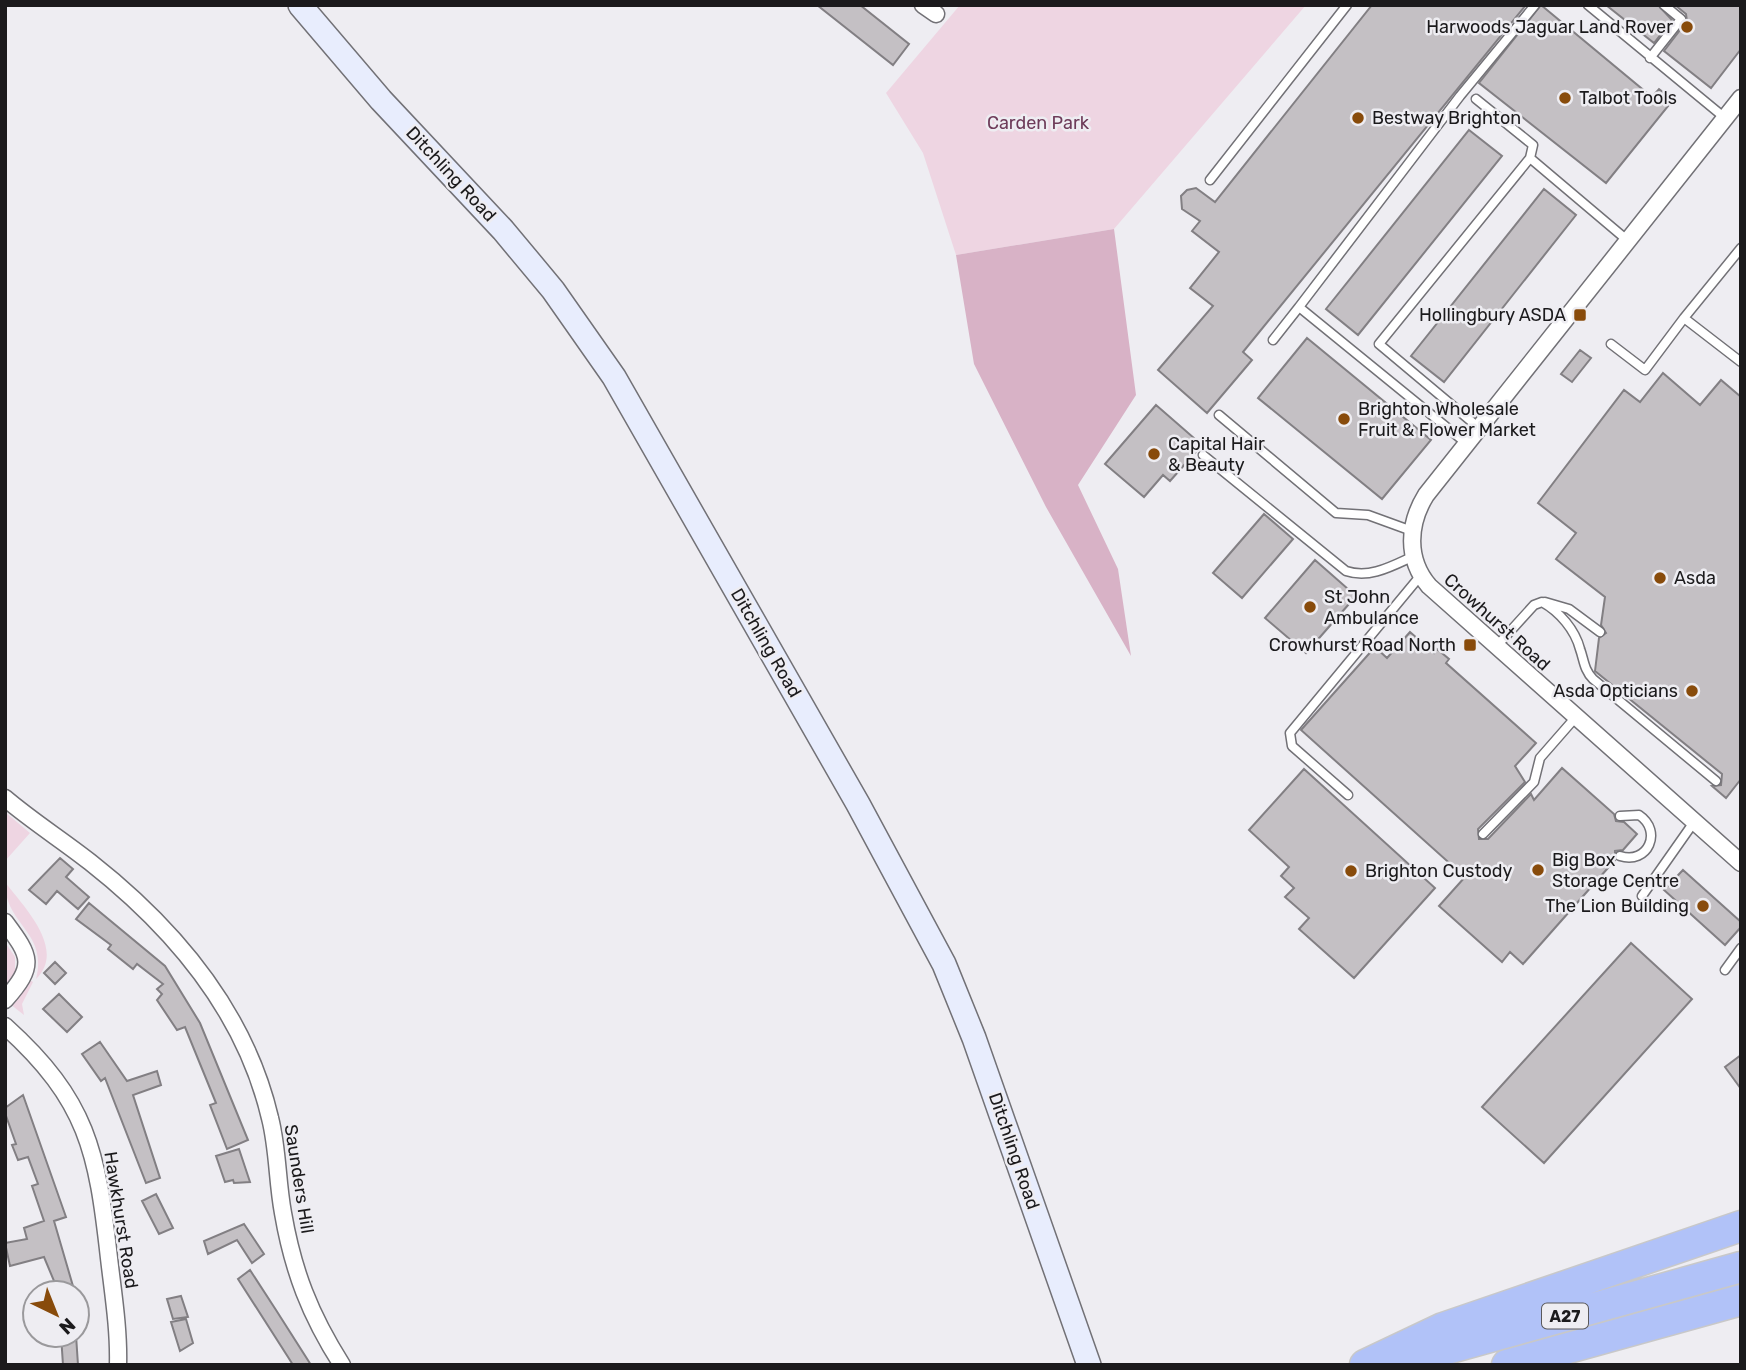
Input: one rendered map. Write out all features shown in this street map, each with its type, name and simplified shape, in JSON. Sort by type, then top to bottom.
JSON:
[{"type":"highway","points":[[1365,1365],[1443,1328],[1741,1226]]},
{"type":"highway","name":"A27","points":[[1390,1365],[1741,1268]]},
{"type":"highway","name":"A27","points":[[1507,1365],[1741,1300]]},
{"type":"street","name":"Ditchling Road","points":[[300,5],[381,100],[503,230],[552,290],[614,377],[871,827],[943,964],[974,1038],[1088,1365]]},
{"type":"street","name":"Crowhurst Road","points":[[1741,99],[1426,495],[1413,520],[1412,531],[1414,556],[1421,575],[1429,586],[1495,648],[1741,863]]},
{"type":"street","name":"Saunders Hill","points":[[5,798],[90,862],[173,936],[224,1007],[252,1065],[270,1115],[278,1153],[282,1211],[301,1286],[316,1324],[342,1365]]},
{"type":"street","points":[[5,922],[26,950],[28,961],[24,977],[5,1000]]},
{"type":"street","name":"Hawkhurst Road","points":[[5,1026],[38,1056],[64,1088],[84,1125],[93,1152],[104,1219],[118,1365]]},
{"type":"lane","points":[[1210,180],[1347,5]]},
{"type":"lane","points":[[1273,340],[1460,96],[1535,5]]},
{"type":"lane","points":[[1588,5],[1725,118]]},
{"type":"lane","points":[[1650,58],[1681,19],[1664,5]]},
{"type":"lane","points":[[1476,99],[1533,145],[1530,158],[1379,344],[1478,427]]},
{"type":"lane","points":[[1530,158],[1627,240]]},
{"type":"lane","points":[[1611,344],[1645,370],[1684,318],[1739,253]]},
{"type":"lane","points":[[1299,307],[1466,443]]},
{"type":"lane","points":[[1684,318],[1741,362]]},
{"type":"lane","points":[[1219,415],[1336,513],[1368,515],[1412,531]]},
{"type":"lane","points":[[1203,455],[1346,571],[1367,574],[1414,556]]},
{"type":"lane","points":[[1348,795],[1292,746],[1290,733],[1421,575]]},
{"type":"lane","points":[[1495,648],[1526,612],[1542,602],[1569,609],[1600,632]]},
{"type":"lane","points":[[1542,602],[1555,611],[1574,634],[1586,671],[1593,680],[1716,781]]},
{"type":"lane","points":[[1483,834],[1534,782],[1540,758],[1575,718]]},
{"type":"lane","points":[[1620,816],[1639,815],[1648,823],[1652,834],[1650,845],[1643,854],[1629,858],[1620,856]]},
{"type":"lane","points":[[1642,896],[1694,822]]},
{"type":"lane","points":[[1725,970],[1741,947]]},
{"type":"green space","name":"Carden Park","points":[[960,5],[1306,5],[1114,229],[956,255],[923,153],[886,93]]},
{"type":"green space","points":[[5,812],[30,833],[5,861]]},
{"type":"green space","points":[[5,882],[31,915],[45,941],[47,955],[44,967],[36,979],[36,950],[12,909]]},
{"type":"green space","points":[[5,942],[15,957],[15,971],[33,982],[22,1004],[24,1015],[5,1000]]},
{"type":"shaded area","points":[[1114,229],[1136,395],[1078,485],[1118,569],[1131,656],[1046,507],[974,364],[956,255]]},
{"type":"building","points":[[817,5],[860,5],[909,44],[893,65]]},
{"type":"building","name":"Bestway Brighton","points":[[1372,5],[1526,5],[1243,352],[1252,360],[1207,413],[1158,370],[1213,306],[1190,288],[1219,252],[1192,231],[1200,221],[1182,209],[1181,196],[1187,190],[1196,188],[1215,202]]},
{"type":"building","name":"Talbot Tools","points":[[1541,5],[1652,97],[1659,89],[1673,100],[1606,183],[1479,83]]},
{"type":"building","points":[[1606,5],[1658,5],[1672,20],[1654,43]]},
{"type":"building","name":"Harwoods Jaguar Land Rover","points":[[1675,5],[1741,5],[1741,49],[1711,88],[1664,51],[1687,21],[1686,14]]},
{"type":"building","points":[[1469,130],[1502,156],[1358,335],[1326,309]]},
{"type":"building","points":[[1544,189],[1576,215],[1444,382],[1411,356]]},
{"type":"building","name":"Brighton Wholesale Fruit & Flower Market","points":[[1307,338],[1431,440],[1382,499],[1258,398]]},
{"type":"building","points":[[1580,350],[1591,358],[1572,382],[1561,374]]},
{"type":"building","name":"Asda","points":[[1663,373],[1700,405],[1721,380],[1741,397],[1741,779],[1726,798],[1712,786],[1721,785],[1722,774],[1595,671],[1599,638],[1606,633],[1601,625],[1605,597],[1556,559],[1576,533],[1538,503],[1624,390],[1640,402]]},
{"type":"building","name":"Capital Hair & Beauty","points":[[1156,405],[1202,445],[1170,481],[1163,475],[1144,497],[1105,464]]},
{"type":"building","points":[[1264,514],[1293,539],[1242,598],[1213,573]]},
{"type":"building","name":"St John Ambulance","points":[[1315,560],[1356,596],[1306,653],[1265,618]]},
{"type":"building","points":[[1410,632],[1434,653],[1437,649],[1449,659],[1446,663],[1536,743],[1515,766],[1525,782],[1478,829],[1479,839],[1488,839],[1531,794],[1534,800],[1562,768],[1614,814],[1616,821],[1624,822],[1637,834],[1623,850],[1615,851],[1615,860],[1523,964],[1510,952],[1502,962],[1439,906],[1465,877],[1301,730],[1375,647],[1387,658]]},
{"type":"building","name":"Brighton Custody","points":[[1304,769],[1435,888],[1354,978],[1299,929],[1309,918],[1285,897],[1294,888],[1281,876],[1289,867],[1249,830]]},
{"type":"building","points":[[60,858],[73,869],[66,877],[89,897],[78,909],[57,891],[46,904],[29,890]]},
{"type":"building","name":"The Lion Building","points":[[1683,870],[1741,922],[1741,927],[1725,945],[1664,890]]},
{"type":"building","points":[[89,903],[165,966],[200,1023],[248,1140],[227,1149],[210,1105],[216,1103],[185,1027],[177,1030],[157,1000],[162,994],[157,989],[163,984],[137,964],[133,969],[108,949],[111,945],[76,919]]},
{"type":"building","points":[[1631,943],[1692,999],[1544,1163],[1482,1107]]},
{"type":"building","points":[[55,962],[66,973],[55,984],[44,973]]},
{"type":"building","points":[[59,994],[82,1017],[67,1032],[43,1009]]},
{"type":"building","points":[[100,1042],[127,1081],[157,1071],[161,1085],[133,1095],[160,1178],[146,1183],[105,1078],[101,1081],[82,1054]]},
{"type":"building","points":[[1741,1055],[1741,1089],[1725,1067]]},
{"type":"building","points":[[23,1095],[66,1217],[54,1221],[71,1279],[53,1279],[44,1257],[10,1266],[5,1243],[27,1239],[24,1228],[44,1221],[32,1186],[38,1184],[28,1157],[18,1160],[12,1145],[16,1144],[5,1108]]},
{"type":"building","points":[[239,1149],[250,1182],[225,1182],[216,1156]]},
{"type":"building","points":[[156,1194],[173,1228],[159,1234],[142,1201]]},
{"type":"building","points":[[244,1224],[264,1254],[252,1263],[237,1240],[208,1254],[204,1241]]},
{"type":"building","points":[[250,1270],[311,1365],[293,1365],[238,1279]]},
{"type":"building","points":[[181,1296],[188,1317],[173,1319],[167,1299]]},
{"type":"building","points":[[186,1319],[193,1343],[180,1351],[171,1322]]},
{"type":"building","points":[[62,1349],[77,1349],[78,1365],[63,1365]]},
{"type":"place","name":"Harwoods Jaguar Land Rover","points":[[1687,27]]},
{"type":"place","name":"Talbot Tools","points":[[1565,98]]},
{"type":"place","name":"Bestway Brighton","points":[[1358,118]]},
{"type":"place","name":"Hollingbury ASDA","points":[[1580,315]]},
{"type":"place","name":"Brighton Wholesale Fruit & Flower Market","points":[[1344,419]]},
{"type":"place","name":"Capital Hair & Beauty","points":[[1154,454]]},
{"type":"place","name":"Asda","points":[[1660,578]]},
{"type":"place","name":"St John Ambulance","points":[[1310,607]]},
{"type":"place","name":"Crowhurst Road North","points":[[1470,645]]},
{"type":"place","name":"Asda Opticians","points":[[1692,691]]},
{"type":"place","name":"Big Box Storage Centre","points":[[1538,870]]},
{"type":"place","name":"Brighton Custody","points":[[1351,871]]},
{"type":"place","name":"The Lion Building","points":[[1703,906]]}]
